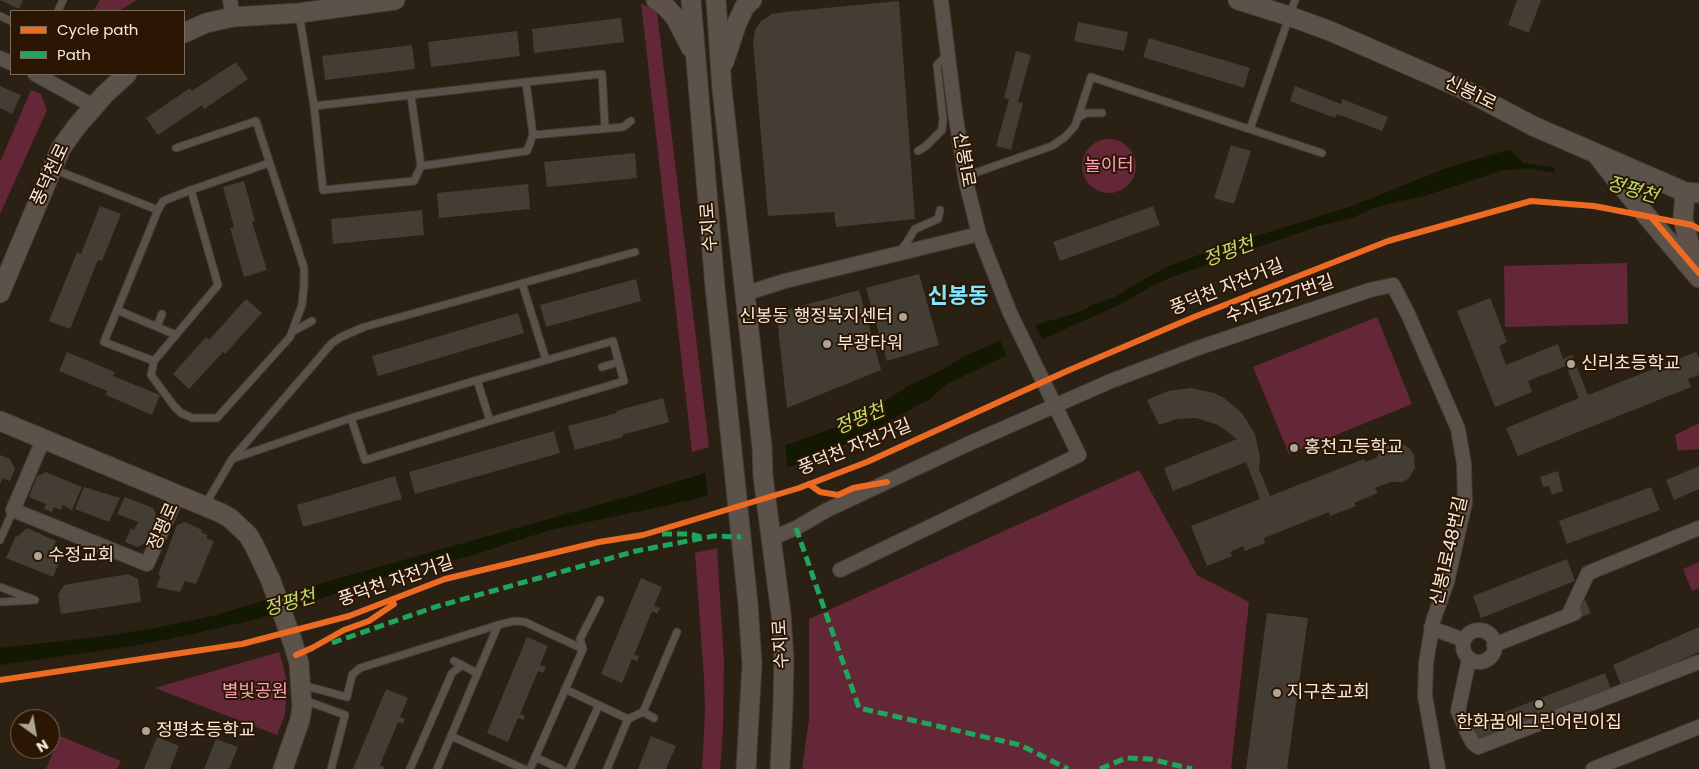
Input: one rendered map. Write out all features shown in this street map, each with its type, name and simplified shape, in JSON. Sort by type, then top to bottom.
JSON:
[{"type":"main road","points":[[185,33],[232,8],[299,12],[395,0]]},
{"type":"main road","points":[[656,0],[665,6],[675,17],[697,62]]},
{"type":"main road","name":"수지로","points":[[692,0],[714,287],[745,567],[752,664],[746,769]]},
{"type":"main road","name":"수지로","points":[[716,0],[744,294],[762,447],[763,476],[781,614],[784,659],[780,769]]},
{"type":"main road","points":[[722,71],[737,22],[745,6],[752,0]]},
{"type":"main road","name":"신봉1로","points":[[1238,0],[1292,8],[1330,31],[1463,89],[1533,126],[1692,192]]},
{"type":"main road","name":"풍덕천로","points":[[0,293],[61,148],[105,94],[126,75]]},
{"type":"main road","points":[[1595,152],[1699,278]]},
{"type":"main road","points":[[1692,192],[1684,219],[1689,243],[1699,266]]},
{"type":"main road","name":"정평로","points":[[0,422],[178,494],[230,518],[248,535],[272,581],[299,663],[301,692]]},
{"type":"main road","points":[[283,769],[297,732],[302,708],[301,692]]},
{"type":"street","name":"신봉1로","points":[[941,0],[966,176],[979,234],[1010,313],[1055,405]]},
{"type":"street","points":[[37,75],[95,107]]},
{"type":"street","points":[[744,294],[785,281],[979,234]]},
{"type":"street","name":"수지로227번길","points":[[770,539],[796,528],[828,510],[1111,381],[1198,348],[1370,290],[1393,285]]},
{"type":"street","name":"신봉1로48번길","points":[[1393,285],[1408,314],[1458,429],[1464,464],[1465,503],[1447,582],[1431,628],[1426,663],[1424,696],[1438,769]]},
{"type":"street","points":[[840,570],[1079,455],[1055,405]]},
{"type":"street","points":[[13,510],[43,440]]},
{"type":"street","name":"정평로","points":[[13,510],[147,564],[178,494]]},
{"type":"street","points":[[1494,645],[1572,614],[1588,573],[1699,528]]},
{"type":"street","points":[[1431,628],[1464,640]]},
{"type":"street","points":[[1469,659],[1479,662],[1492,655],[1494,645],[1490,636],[1481,631],[1471,632],[1464,640],[1464,650],[1469,659],[1458,711],[1473,744],[1478,747],[1699,662]]},
{"type":"street","points":[[1593,769],[1699,727]]},
{"type":"lane","points":[[1250,129],[1292,8]]},
{"type":"lane","points":[[299,12],[314,106],[323,190],[414,180],[421,166],[411,96]]},
{"type":"lane","points":[[918,151],[926,146],[942,130],[943,119],[937,65],[948,55]]},
{"type":"lane","points":[[314,106],[602,74],[605,128]]},
{"type":"lane","points":[[966,176],[1052,146],[1071,132],[1091,77],[1322,153]]},
{"type":"lane","points":[[421,166],[527,151],[534,135],[526,82]]},
{"type":"lane","points":[[1077,118],[1086,113],[1102,113]]},
{"type":"lane","points":[[176,148],[256,121],[304,268],[302,305],[290,337],[217,418],[193,418],[181,413],[151,375],[154,361],[218,286],[191,190]]},
{"type":"lane","points":[[534,135],[623,127],[631,121]]},
{"type":"lane","points":[[154,361],[104,342],[163,201],[269,163]]},
{"type":"lane","points":[[53,169],[158,210]]},
{"type":"lane","points":[[897,254],[908,242],[915,229],[938,219],[940,210]]},
{"type":"lane","points":[[205,506],[232,459],[332,343],[341,337],[364,327],[635,252]]},
{"type":"lane","points":[[522,283],[546,360]]},
{"type":"lane","points":[[117,310],[176,335]]},
{"type":"lane","points":[[157,326],[162,314]]},
{"type":"lane","points":[[292,332],[312,321]]},
{"type":"lane","points":[[232,459],[351,418],[613,341],[624,382],[365,460],[361,437],[351,418]]},
{"type":"lane","points":[[602,367],[619,362]]},
{"type":"lane","points":[[477,380],[490,421]]},
{"type":"lane","points":[[0,540],[13,510]]},
{"type":"lane","points":[[0,587],[35,600],[0,602]]},
{"type":"lane","points":[[530,769],[583,649],[580,639],[600,600]]},
{"type":"lane","points":[[301,692],[347,697],[352,675],[360,668],[514,621],[525,622],[583,649]]},
{"type":"lane","points":[[437,769],[498,625]]},
{"type":"lane","points":[[606,769],[628,718],[643,712],[677,632]]},
{"type":"lane","points":[[454,661],[478,673]]},
{"type":"lane","points":[[410,769],[452,673],[462,665]]},
{"type":"lane","points":[[565,689],[628,718]]},
{"type":"lane","points":[[301,692],[345,714],[331,769]]},
{"type":"lane","points":[[570,769],[599,705]]},
{"type":"lane","points":[[643,712],[654,718]]},
{"type":"lane","points":[[451,736],[524,769]]},
{"type":"lane","points":[[535,757],[561,769]]},
{"type":"green space","points":[[100,0],[137,0],[121,10],[94,10]]},
{"type":"green space","points":[[641,3],[657,12],[709,447],[692,452]]},
{"type":"green space","points":[[31,90],[41,94],[47,110],[0,214],[0,162]]},
{"type":"green space","name":"놀이터","points":[[1104,139],[1114,139],[1124,143],[1132,151],[1136,166],[1132,181],[1124,189],[1114,193],[1104,193],[1094,189],[1086,181],[1082,171],[1082,161],[1086,151],[1094,143]]},
{"type":"green space","points":[[1627,263],[1628,324],[1505,327],[1504,266]]},
{"type":"green space","points":[[1377,317],[1412,404],[1289,454],[1253,367]]},
{"type":"green space","points":[[1699,423],[1699,449],[1678,451],[1675,435]]},
{"type":"green space","points":[[1139,470],[1197,575],[1249,602],[1231,769],[802,769],[809,719],[809,619]]},
{"type":"green space","points":[[717,548],[724,662],[723,732],[720,769],[702,769],[705,710],[704,678],[695,553]]},
{"type":"green space","points":[[1699,562],[1699,588],[1692,591],[1683,569]]},
{"type":"green space","name":"별빛공원","points":[[279,652],[287,685],[285,715],[277,735],[155,688]]},
{"type":"green space","points":[[60,736],[121,761],[117,769],[46,769],[50,759],[60,759]]},
{"type":"water","name":"정평천","points":[[1528,148],[1642,194],[1534,166],[1516,166],[1421,197],[1374,208],[1352,218],[1319,226],[1169,278],[1123,303],[947,384],[930,399],[850,442],[736,486],[692,500],[550,530],[470,556],[399,573],[261,618],[133,646],[0,665],[0,648],[99,637],[213,616],[702,474],[858,418],[910,385],[936,373],[965,356],[1042,323],[1080,312],[1094,304],[1115,297],[1169,266],[1215,249],[1352,206],[1449,167],[1508,150]]},
{"type":"pier","points":[[1507,147],[1534,147],[1699,197],[1699,217],[1641,196],[1529,168]]},
{"type":"pier","points":[[1035,323],[1043,342],[1007,357],[999,338]]},
{"type":"pier","points":[[785,442],[788,470],[708,498],[705,470]]},
{"type":"building","points":[[0,0],[23,0],[19,9]]},
{"type":"building","points":[[1517,0],[1541,0],[1529,33],[1508,25]]},
{"type":"building","points":[[899,1],[915,219],[836,227],[834,212],[768,216],[753,43],[755,30],[761,21],[772,14]]},
{"type":"building","points":[[621,18],[624,42],[534,53],[532,29]]},
{"type":"building","points":[[1078,22],[1128,32],[1124,51],[1074,41]]},
{"type":"building","points":[[517,31],[520,56],[431,67],[428,42]]},
{"type":"building","points":[[1149,38],[1250,68],[1244,88],[1143,57]]},
{"type":"building","points":[[412,45],[415,69],[325,80],[322,56]]},
{"type":"building","points":[[1016,51],[1031,55],[1018,102],[1023,103],[1011,150],[996,146],[1009,99],[1004,98]]},
{"type":"building","points":[[236,62],[248,79],[204,109],[202,105],[158,135],[146,118],[190,88],[192,91]]},
{"type":"building","points":[[0,86],[21,95],[12,114],[0,108]]},
{"type":"building","points":[[1295,86],[1341,104],[1342,99],[1388,117],[1382,131],[1337,114],[1335,118],[1290,101]]},
{"type":"building","points":[[1231,145],[1251,151],[1234,204],[1214,198]]},
{"type":"building","points":[[635,153],[637,178],[547,187],[544,162]]},
{"type":"building","points":[[244,181],[255,221],[252,222],[267,270],[244,277],[230,228],[234,227],[223,187]]},
{"type":"building","points":[[528,184],[530,209],[439,218],[437,193]]},
{"type":"building","points":[[100,206],[121,214],[102,261],[98,260],[70,329],[49,321],[77,252],[81,254]]},
{"type":"building","points":[[1153,206],[1160,225],[1060,261],[1053,242]]},
{"type":"building","points":[[422,210],[424,235],[333,244],[331,219]]},
{"type":"building","name":"신봉동 행정복지센터","points":[[919,274],[939,345],[887,361],[866,288]]},
{"type":"building","points":[[636,279],[641,301],[546,327],[540,305]]},
{"type":"building","name":"부광타워","points":[[859,290],[881,370],[787,408],[777,318],[783,311]]},
{"type":"building","points":[[1490,298],[1507,342],[1499,346],[1506,365],[1558,344],[1563,359],[1572,355],[1588,395],[1696,352],[1699,358],[1699,375],[1688,379],[1691,387],[1518,456],[1506,428],[1579,398],[1566,366],[1528,381],[1532,392],[1495,407],[1457,311]]},
{"type":"building","points":[[246,299],[262,313],[225,354],[223,352],[189,389],[173,374],[206,337],[209,340]]},
{"type":"building","points":[[518,313],[524,333],[378,376],[372,356]]},
{"type":"building","points":[[67,352],[115,372],[113,376],[160,395],[152,415],[106,395],[107,391],[59,371]]},
{"type":"building","points":[[1191,388],[1214,393],[1224,398],[1242,413],[1255,434],[1260,457],[1259,469],[1270,496],[1364,459],[1365,462],[1376,458],[1383,448],[1394,443],[1406,446],[1411,450],[1414,455],[1415,468],[1409,478],[1403,482],[1391,482],[1375,488],[1378,493],[1354,503],[1356,506],[1330,516],[1329,512],[1264,538],[1265,543],[1245,551],[1243,546],[1230,552],[1232,556],[1207,566],[1191,526],[1260,499],[1246,462],[1173,491],[1164,468],[1237,439],[1218,425],[1196,418],[1177,419],[1159,425],[1147,400],[1168,391]]},
{"type":"building","points":[[663,398],[669,422],[575,450],[568,426]]},
{"type":"building","points":[[554,431],[560,453],[415,494],[409,472]]},
{"type":"building","points":[[0,455],[10,459],[15,469],[10,481],[3,478],[0,484]]},
{"type":"building","points":[[1699,466],[1699,489],[1674,500],[1666,480]]},
{"type":"building","points":[[1558,471],[1563,491],[1552,495],[1549,486],[1543,487],[1540,477]]},
{"type":"building","points":[[46,472],[82,487],[72,510],[63,505],[61,510],[54,507],[52,512],[44,509],[46,504],[29,497],[37,476]]},
{"type":"building","points":[[395,476],[402,499],[303,527],[297,505]]},
{"type":"building","points":[[84,487],[120,498],[109,522],[75,509]]},
{"type":"building","points":[[1651,487],[1660,510],[1567,544],[1559,521]]},
{"type":"building","points":[[125,497],[153,508],[158,518],[148,542],[137,547],[125,542],[131,528],[134,530],[138,522],[117,514]]},
{"type":"building","points":[[185,522],[202,530],[201,532],[208,535],[206,538],[214,541],[196,584],[185,581],[180,592],[156,587],[161,576],[158,575],[177,525]]},
{"type":"building","points":[[27,528],[56,541],[51,554],[61,558],[53,577],[6,558],[16,536],[18,537]]},
{"type":"building","points":[[1567,559],[1575,581],[1481,618],[1473,596]]},
{"type":"building","points":[[128,574],[138,579],[141,602],[61,614],[58,595],[64,585]]},
{"type":"building","points":[[641,578],[662,587],[654,606],[660,608],[657,614],[652,611],[634,655],[639,656],[637,661],[632,659],[622,683],[601,674]]},
{"type":"building","name":"지구촌교회","points":[[1267,613],[1308,618],[1287,769],[1246,769]]},
{"type":"building","points":[[1699,627],[1699,652],[1622,687],[1613,665]]},
{"type":"building","points":[[527,637],[548,646],[540,665],[546,667],[543,673],[538,671],[520,714],[525,716],[523,720],[518,718],[508,742],[487,733]]},
{"type":"building","points":[[1605,673],[1612,692],[1476,743],[1469,726]]},
{"type":"building","points":[[386,689],[408,698],[400,717],[405,719],[403,724],[398,722],[380,765],[384,769],[353,769]]},
{"type":"building","points":[[651,736],[676,746],[666,769],[638,769]]},
{"type":"building","points":[[157,737],[179,746],[170,769],[144,769]]},
{"type":"building","points":[[216,739],[238,747],[229,769],[204,769]]},
{"type":"waterway","name":"정평천","points":[[1504,168],[1528,166],[1553,170]]},
{"type":"tunnel","points":[[1575,612],[1594,604]]},
{"type":"marked path","points":[[796,528],[859,708],[1020,745],[1068,769]]},
{"type":"marked path","points":[[662,534],[690,534],[701,537]]},
{"type":"marked path","points":[[332,643],[435,607],[636,551],[714,536],[741,537]]},
{"type":"marked path","points":[[1100,769],[1126,758],[1150,759],[1192,769]]},
{"type":"cycle path","name":"풍덕천 자전거길","points":[[0,680],[242,644],[349,616],[445,579],[599,542],[643,535],[799,488],[867,462],[1067,371],[1194,317],[1388,241],[1531,201],[1594,206],[1692,225],[1699,229]]},
{"type":"cycle path","points":[[1651,217],[1699,273]]},
{"type":"cycle path","name":"풍덕천 자전거길","points":[[809,484],[820,492],[838,495],[853,488],[887,482]]},
{"type":"cycle path","name":"풍덕천 자전거길","points":[[296,655],[344,630],[369,621],[394,604]]},
{"type":"place","name":"신봉동 행정복지센터","points":[[903,317]]},
{"type":"place","name":"부광타워","points":[[827,344]]},
{"type":"place","name":"신리초등학교","points":[[1571,364]]},
{"type":"place","name":"홍천고등학교","points":[[1294,448]]},
{"type":"place","name":"수정교회","points":[[38,556]]},
{"type":"place","name":"지구촌교회","points":[[1277,693]]},
{"type":"place","name":"한화꿈에그린어린이집","points":[[1539,704]]},
{"type":"place","name":"정평초등학교","points":[[146,731]]},
{"type":"district","name":"신봉동","points":[[958,297]]}]
